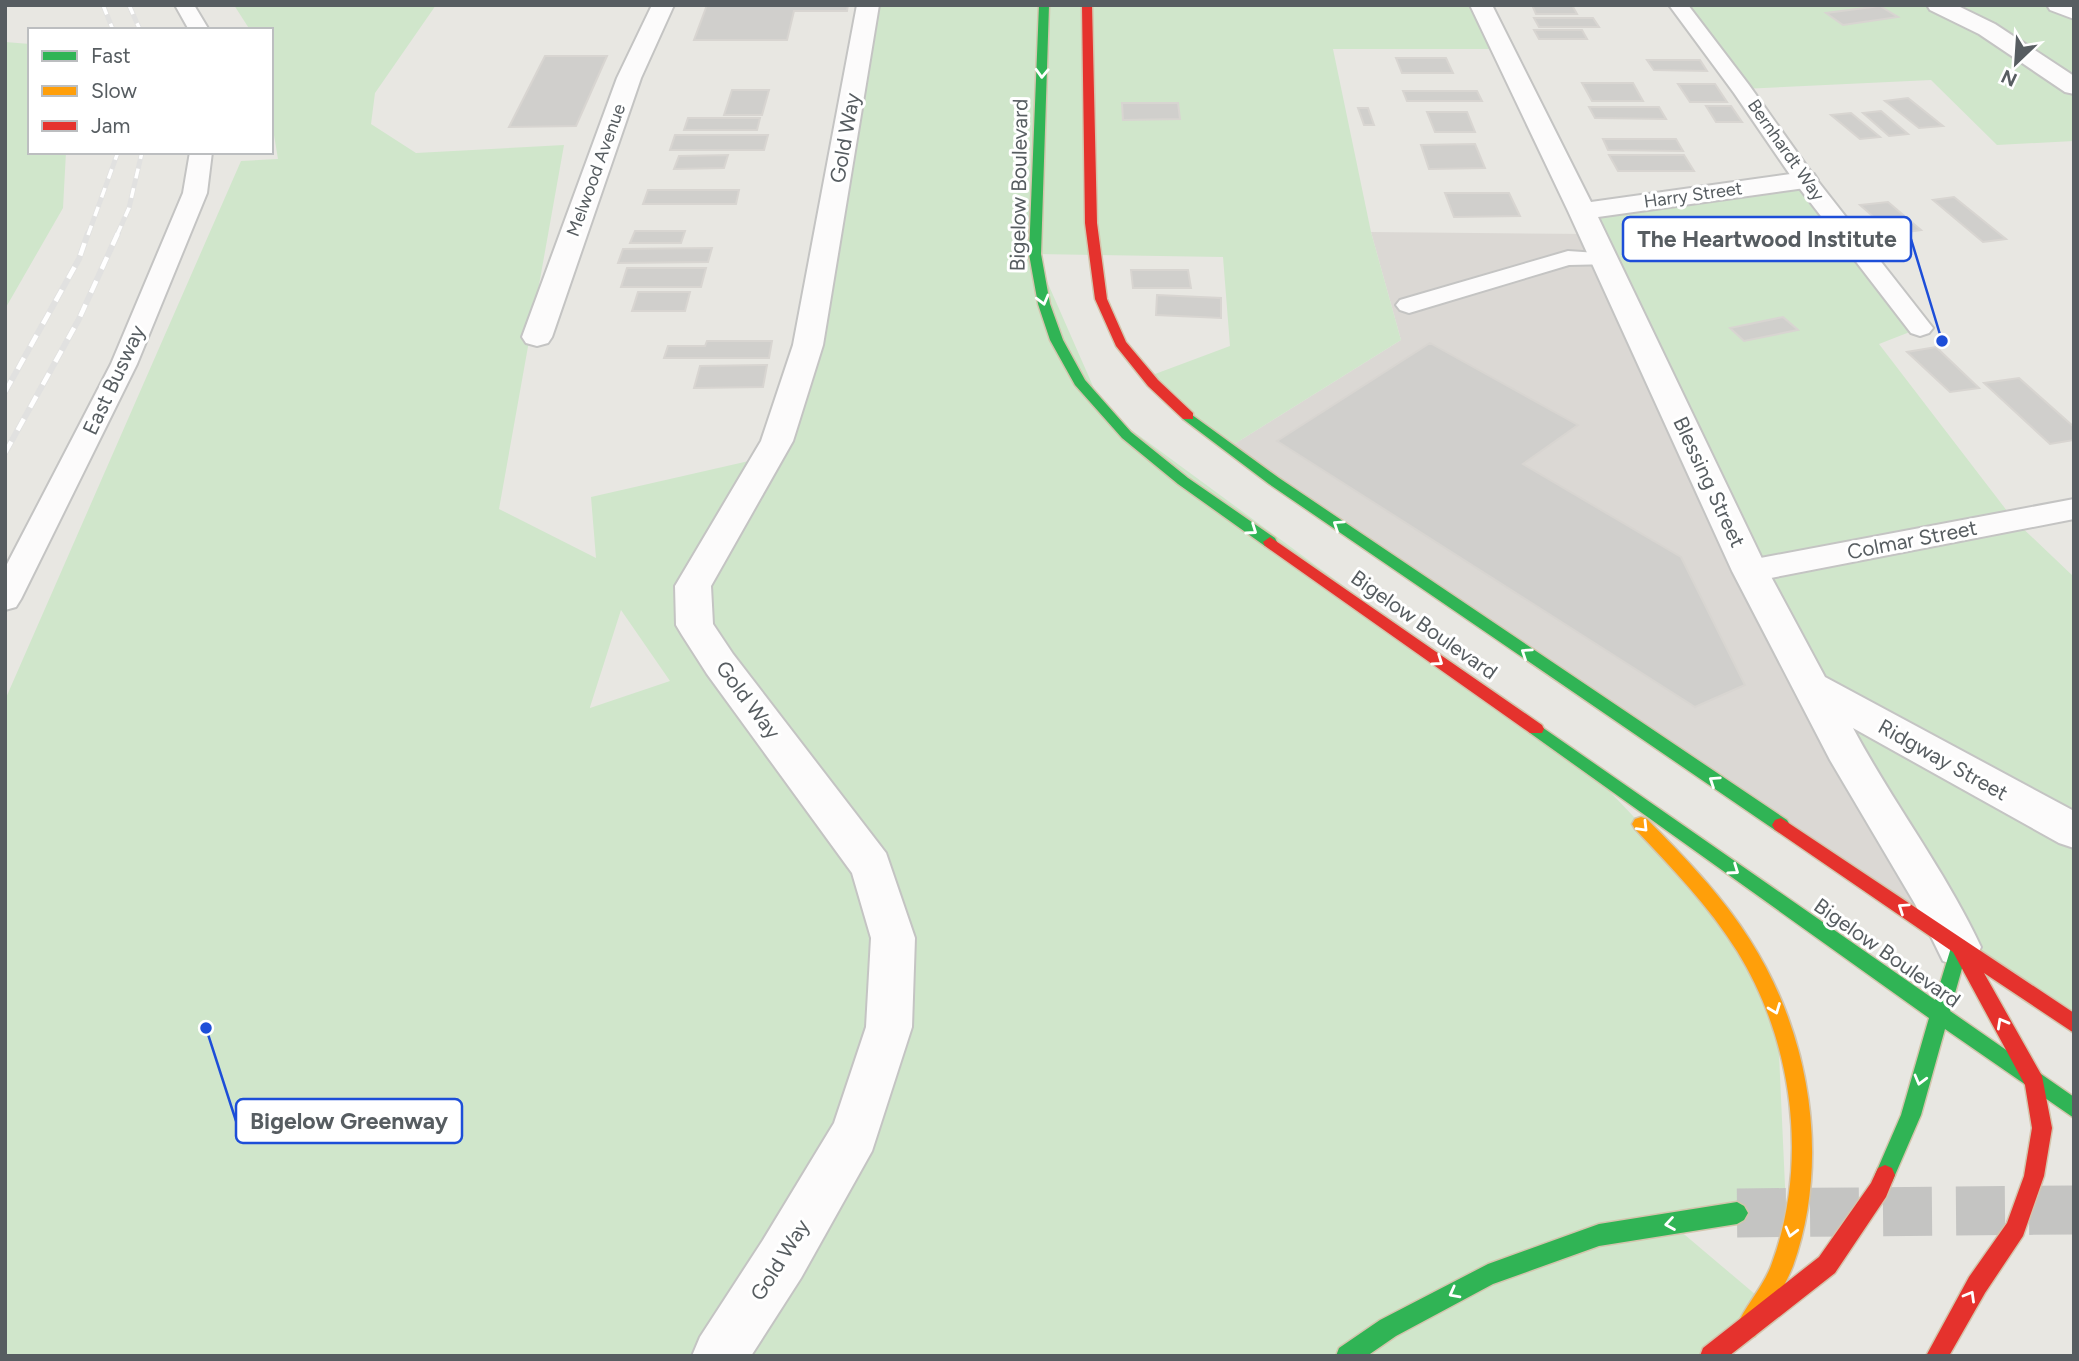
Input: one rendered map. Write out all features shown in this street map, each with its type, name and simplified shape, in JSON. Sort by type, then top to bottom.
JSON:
[{"type":"main road","name":"Bigelow Boulevard","points":[[1044,5],[1035,254],[1040,293],[1051,328],[1070,368],[1103,409],[1152,457],[2074,1109]]},
{"type":"main road","name":"Bigelow Boulevard","points":[[1087,5],[1091,200],[1097,278],[1101,299],[1118,341],[1147,377],[1198,426],[1274,481],[2074,1024]]},
{"type":"main road","points":[[1579,760],[1686,872],[1709,901],[1747,949],[1777,1010],[1796,1080],[1800,1137],[1798,1207],[1783,1264],[1747,1328]]},
{"type":"main road","points":[[1711,1356],[1827,1265],[1879,1191],[1911,1115],[1959,947]]},
{"type":"main road","points":[[1937,1356],[1977,1285],[2016,1229],[2034,1176],[2042,1128],[2035,1083],[1959,947]]},
{"type":"main road","points":[[1347,1356],[1388,1328],[1488,1275],[1600,1235],[1737,1213]]},
{"type":"street","name":"Melwood Avenue","points":[[537,337],[629,78],[663,5]]},
{"type":"street","name":"Gold Way","points":[[719,1356],[782,1259],[855,1134],[889,1027],[893,938],[871,866],[720,664],[695,625],[694,586],[778,441],[808,345],[868,5]]},
{"type":"street","name":"Blessing Street","points":[[1481,5],[1582,211],[1750,571],[1844,749],[1930,891],[1959,947]]},
{"type":"street","points":[[1938,5],[1987,29],[2074,87]]},
{"type":"street","points":[[2058,5],[2074,12]]},
{"type":"street","name":"Harry Street","points":[[1582,211],[1805,180]]},
{"type":"street","name":"Ridgway Street","points":[[1813,688],[2074,831]]},
{"type":"lane","points":[[184,5],[197,28]]},
{"type":"lane","name":"Bernhardt Way","points":[[1678,5],[1742,89],[1805,180],[1920,328]]},
{"type":"lane","name":"East Busway","points":[[5,599],[124,364],[195,193],[201,154]]},
{"type":"lane","points":[[1409,305],[1568,258],[1604,259]]},
{"type":"lane","name":"Colmar Street","points":[[1750,571],[2074,509]]},
{"type":"shaded area","points":[[1371,232],[1592,234],[1959,947],[1228,448],[1401,340]]},
{"type":"green space","points":[[234,5],[436,5],[375,93],[371,124],[416,153],[564,145],[499,509],[596,558],[591,497],[762,458],[777,441],[868,5],[1481,5],[1504,49],[1333,49],[1371,232],[1401,340],[1228,448],[1147,377],[1230,346],[1223,257],[1035,254],[1103,409],[1579,759],[1686,872],[1777,1010],[1787,1230],[1762,1210],[1672,1224],[1769,1306],[1701,1356],[5,1356],[5,700],[241,161],[278,159],[273,129],[273,28],[249,28]],"holes":[[[621,610],[670,681],[590,708]]]},
{"type":"green space","points":[[1678,5],[2058,5],[2074,12],[2074,141],[1997,145],[1931,80],[1742,89]]},
{"type":"green space","points":[[5,42],[28,44],[28,154],[66,154],[63,208],[5,309]]},
{"type":"green space","points":[[1805,180],[1920,328],[1879,344],[2014,520],[2074,577],[2074,1024],[1959,947],[1582,211]]},
{"type":"building","points":[[707,5],[848,5],[847,11],[794,11],[787,40],[694,40]]},
{"type":"building","points":[[1532,5],[1572,5],[1577,14],[1536,14]]},
{"type":"building","points":[[1880,6],[1898,17],[1843,25],[1826,13]]},
{"type":"building","points":[[1534,18],[1593,18],[1599,27],[1539,27]]},
{"type":"building","points":[[1534,30],[1582,30],[1587,39],[1539,39]]},
{"type":"building","points":[[545,56],[607,56],[576,126],[509,127]]},
{"type":"building","points":[[1396,58],[1446,58],[1453,73],[1402,73]]},
{"type":"building","points":[[1647,60],[1700,60],[1707,71],[1654,70]]},
{"type":"building","points":[[1582,83],[1633,83],[1643,101],[1592,101]]},
{"type":"building","points":[[1678,84],[1715,84],[1727,102],[1690,102]]},
{"type":"building","points":[[732,90],[769,90],[762,115],[724,115]]},
{"type":"building","points":[[1403,91],[1477,91],[1482,101],[1407,101]]},
{"type":"building","points":[[1908,98],[1943,126],[1919,128],[1885,101]]},
{"type":"building","points":[[1122,103],[1178,103],[1180,119],[1123,120]]},
{"type":"building","points":[[1706,106],[1731,106],[1742,122],[1716,122]]},
{"type":"building","points":[[1589,107],[1659,107],[1666,119],[1595,118]]},
{"type":"building","points":[[1358,108],[1368,108],[1374,125],[1364,125]]},
{"type":"building","points":[[1881,111],[1908,134],[1889,136],[1863,113]]},
{"type":"building","points":[[1427,112],[1467,112],[1475,132],[1435,132]]},
{"type":"building","points":[[1851,113],[1880,137],[1860,139],[1831,115]]},
{"type":"building","points":[[688,118],[760,118],[757,130],[684,130]]},
{"type":"building","points":[[675,135],[768,135],[764,150],[670,150]]},
{"type":"building","points":[[1603,139],[1676,139],[1683,151],[1608,150]]},
{"type":"building","points":[[1475,144],[1485,168],[1429,169],[1421,145]]},
{"type":"building","points":[[728,155],[724,168],[674,169],[679,156]]},
{"type":"building","points":[[1609,155],[1684,155],[1694,171],[1618,171]]},
{"type":"building","points":[[648,190],[739,190],[736,204],[643,204]]},
{"type":"building","points":[[1445,193],[1509,193],[1520,216],[1454,217]]},
{"type":"building","points":[[1954,197],[2006,239],[1983,242],[1933,200]]},
{"type":"building","points":[[1888,202],[1921,230],[1893,234],[1860,205]]},
{"type":"building","points":[[635,231],[685,231],[681,243],[630,243]]},
{"type":"building","points":[[712,248],[708,262],[618,263],[623,249]]},
{"type":"building","points":[[627,268],[706,268],[701,287],[621,287]]},
{"type":"building","points":[[1131,270],[1188,270],[1191,288],[1133,288]]},
{"type":"building","points":[[638,292],[690,292],[685,311],[632,311]]},
{"type":"building","points":[[1157,295],[1221,298],[1221,318],[1156,315]]},
{"type":"building","points":[[1783,317],[1798,330],[1744,341],[1730,328]]},
{"type":"building","points":[[707,341],[772,341],[769,358],[664,358],[668,346],[705,346]]},
{"type":"building","points":[[1430,343],[1578,425],[1523,464],[1681,557],[1745,685],[1695,707],[1277,441]]},
{"type":"building","points":[[1936,347],[1979,388],[1950,392],[1907,352]]},
{"type":"building","points":[[767,365],[763,387],[694,388],[700,366]]},
{"type":"building","points":[[2019,378],[2074,427],[2074,440],[2050,444],[1984,383]]},
{"type":"tunnel","points":[[1737,1213],[2074,1210]]},
{"type":"railway","points":[[103,5],[112,28]]},
{"type":"railway","points":[[129,5],[139,28]]},
{"type":"railway","points":[[88,235],[117,154]]},
{"type":"railway","points":[[117,235],[129,208],[142,154]]},
{"type":"railway","points":[[5,392],[79,259],[88,233]]},
{"type":"railway","points":[[5,453],[79,319],[118,233]]},
{"type":"traffic: fast","points":[[1044,5],[1035,254],[1044,304],[1056,340],[1080,382],[1102,410],[1127,435],[1183,481],[1270,542]]},
{"type":"traffic: fast","points":[[1188,416],[1274,481],[1781,825]]},
{"type":"traffic: fast","points":[[1536,729],[2074,1109]]},
{"type":"traffic: fast","points":[[1885,1175],[1911,1115],[1959,947]]},
{"type":"traffic: fast","points":[[1347,1356],[1388,1328],[1488,1275],[1599,1235],[1737,1213]]},
{"type":"traffic: slow","points":[[1641,824],[1709,898],[1744,946],[1764,981],[1780,1019],[1791,1059],[1799,1100],[1802,1142],[1794,1224],[1780,1272],[1747,1328]]},
{"type":"traffic: jam","points":[[1087,5],[1091,223],[1101,299],[1120,343],[1153,383],[1188,416]]},
{"type":"traffic: jam","points":[[1270,542],[1536,729]]},
{"type":"traffic: jam","points":[[1781,825],[2074,1024]]},
{"type":"traffic: jam","points":[[1937,1356],[1977,1285],[2016,1229],[2034,1176],[2042,1128],[2035,1083],[1962,952]]},
{"type":"traffic: jam","points":[[1711,1356],[1827,1265],[1879,1190],[1885,1175]]},
{"type":"place","name":"The Heartwood Institute","points":[[1942,341]]},
{"type":"place","name":"Bigelow Greenway","points":[[206,1028]]}]
